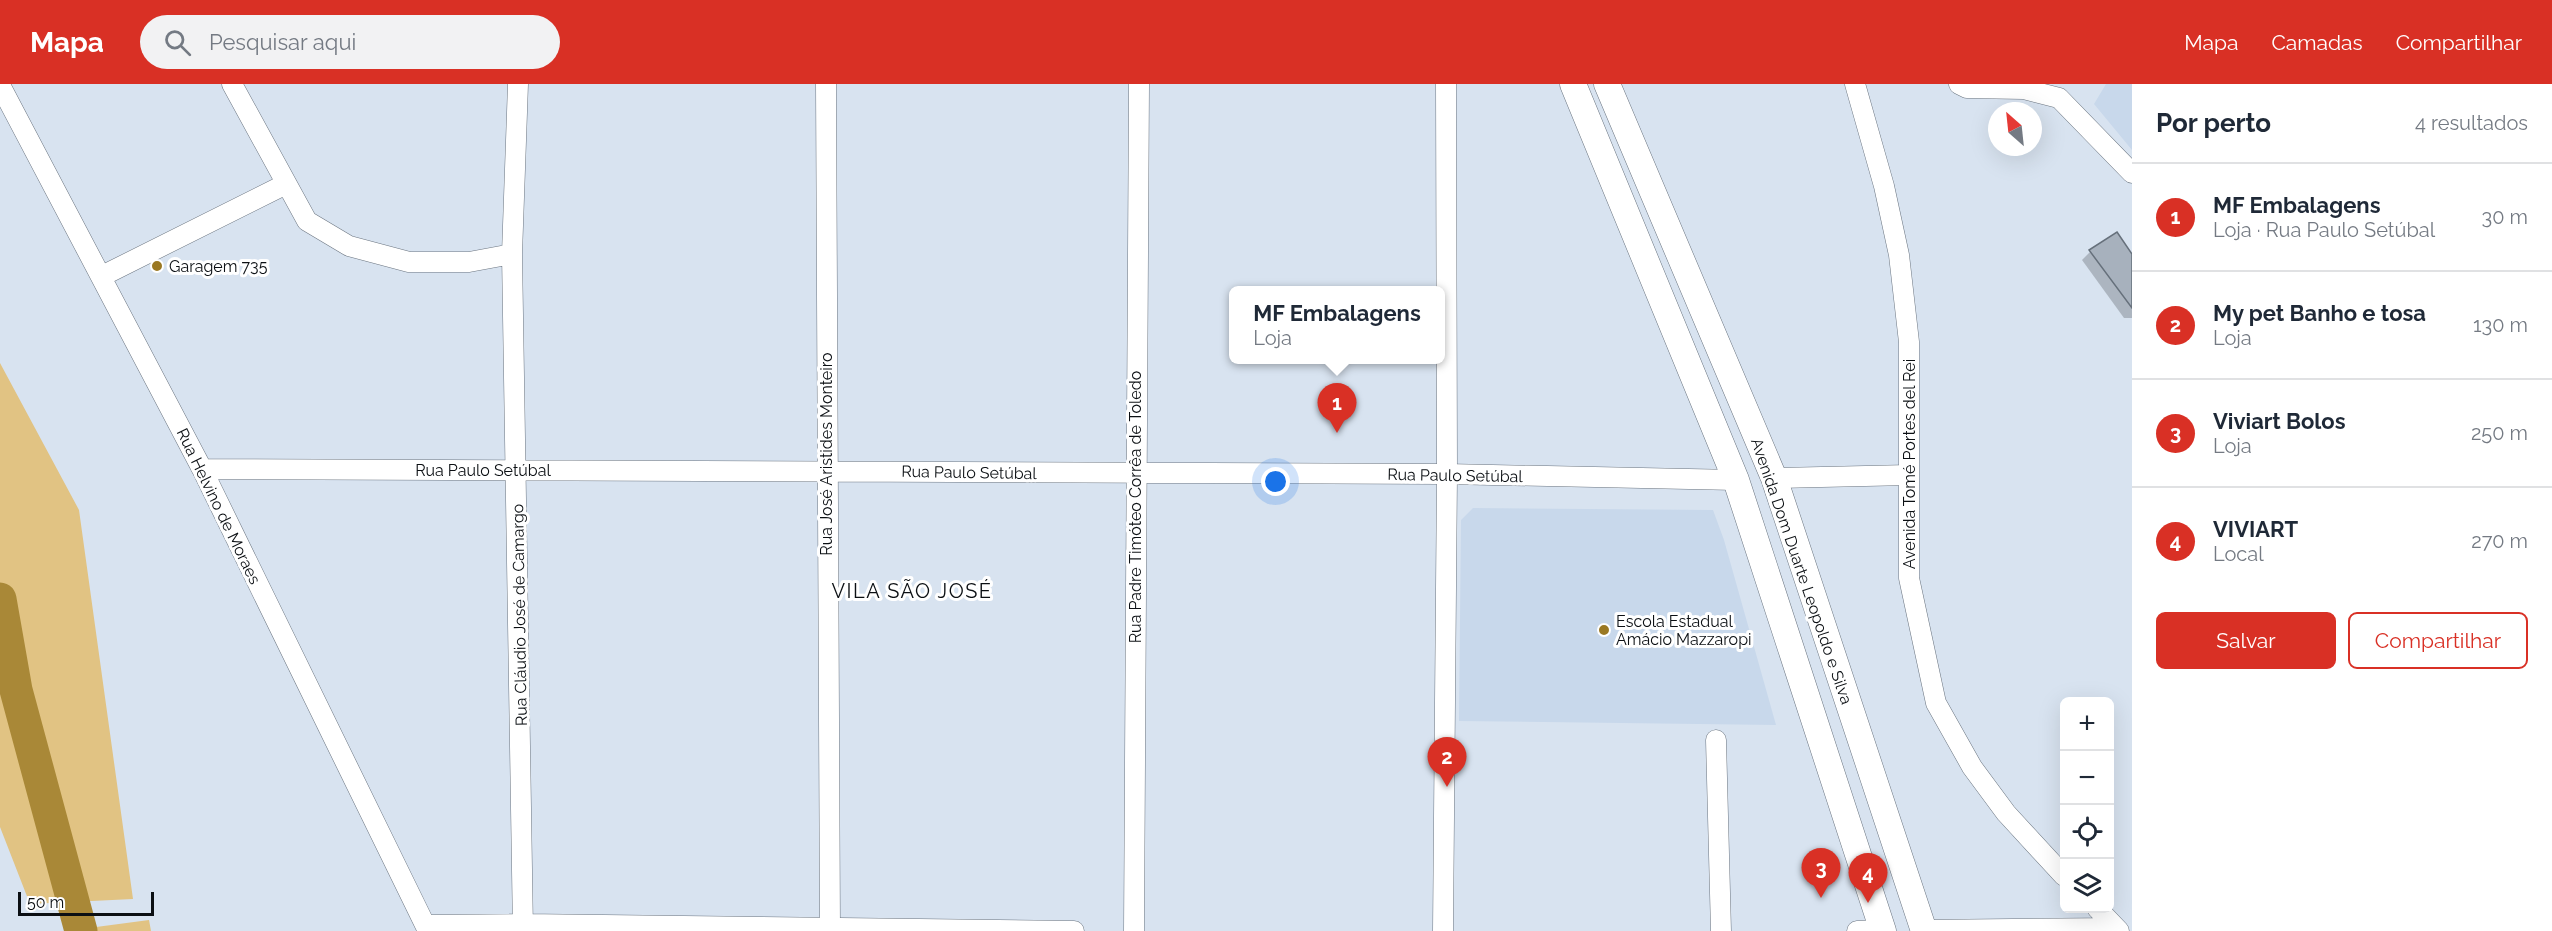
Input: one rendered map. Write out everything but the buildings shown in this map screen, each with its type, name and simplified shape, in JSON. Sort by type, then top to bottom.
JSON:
[{"type":"main road","name":"Avenida Dom Duarte Leopoldo e Silva","points":[[1573,84],[1736,480],[1883,931]]},
{"type":"main road","name":"Avenida Dom Duarte Leopoldo e Silva","points":[[1607,84],[1774,478],[1924,931]]},
{"type":"main road","points":[[1686,358],[1717,344]]},
{"type":"main road","points":[[1838,794],[1874,781]]},
{"type":"street","points":[[232,84],[307,221],[349,246],[409,262],[469,262],[512,254]]},
{"type":"street","name":"Rua Cláudio José de Camargo","points":[[518,84],[512,254],[523,927]]},
{"type":"street","name":"Rua José Aristides Monteiro","points":[[826,84],[826,470],[830,930]]},
{"type":"street","name":"Rua Padre Timóteo Corrêa de Toledo","points":[[1134,931],[1139,84]]},
{"type":"street","points":[[1443,931],[1447,474],[1446,84]]},
{"type":"street","name":"Avenida Tomé Portes del Rei","points":[[1855,84],[1884,186],[1899,255],[1909,342],[1909,578],[1936,703],[1972,767],[2006,813],[2060,872]]},
{"type":"street","points":[[1959,84],[1967,88],[2024,89],[2059,98],[2132,174]]},
{"type":"street","name":"Rua Helvino de Moraes","points":[[0,85],[202,469],[426,928]]},
{"type":"street","points":[[102,276],[286,184]]},
{"type":"street","name":"Rua Paulo Setúbal","points":[[202,469],[1447,474],[1736,480]]},
{"type":"street","points":[[1774,478],[1909,475]]},
{"type":"street","points":[[1716,740],[1721,931]]},
{"type":"street","points":[[2101,913],[2117,930]]},
{"type":"street","points":[[426,928],[1074,931]]},
{"type":"street","points":[[1924,931],[2117,930]]},
{"type":"street","points":[[1857,931],[1883,931]]},
{"type":"shaded area","points":[[2106,84],[2132,84],[2132,150],[2094,104]]},
{"type":"shaded area","points":[[0,363],[79,510],[133,899],[30,904],[0,827]]},
{"type":"shaded area","name":"Escola Estadual Amácio Mazzaropi","points":[[1473,508],[1713,510],[1724,540],[1776,725],[1459,721],[1461,520]]},
{"type":"shaded area","points":[[149,920],[151,931],[66,931]]},
{"type":"waterway","points":[[0,599],[16,690],[81,931]]},
{"type":"place","name":"Garagem 735","points":[[157,266]]},
{"type":"place","name":"MF Embalagens","points":[[1337,433]]},
{"type":"place","name":"Escola Estadual Amácio Mazzaropi","points":[[1604,630]]},
{"type":"place","name":"My pet Banho e tosa","points":[[1447,787]]},
{"type":"place","name":"Viviart Bolos","points":[[1821,898]]},
{"type":"place","name":"VIVIART","points":[[1868,903]]},
{"type":"district","name":"VILA SÃO JOSÉ","points":[[912,591]]}]
